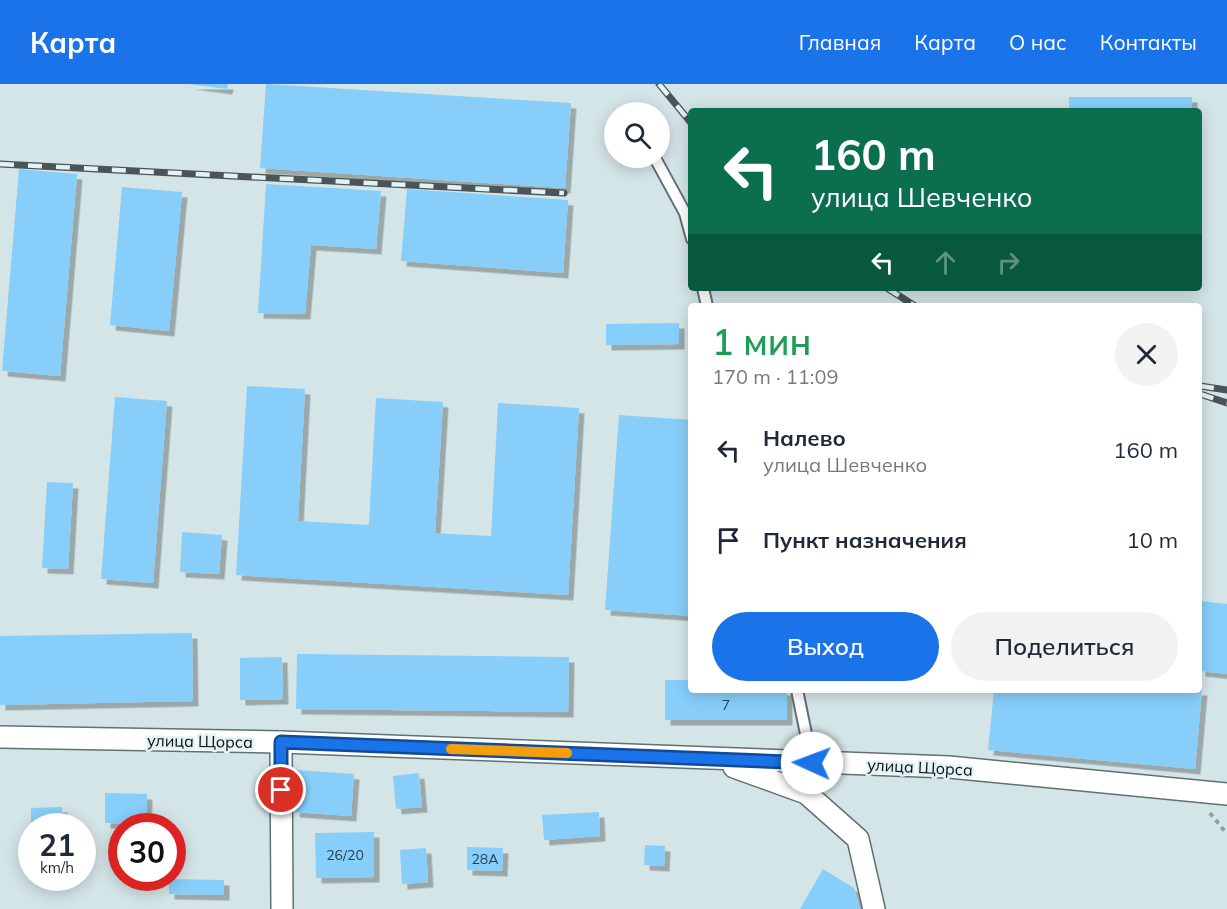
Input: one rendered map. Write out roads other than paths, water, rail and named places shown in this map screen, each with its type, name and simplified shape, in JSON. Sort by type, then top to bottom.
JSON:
[{"type":"street","name":"улица Щорса","points":[[0,737],[281,742],[949,767],[1227,794]]},
{"type":"street","points":[[281,742],[282,909]]},
{"type":"street","points":[[714,759],[806,793],[858,839],[874,909]]},
{"type":"lane","points":[[660,168],[685,213],[688,224]]},
{"type":"lane","points":[[798,693],[812,763]]},
{"type":"railway","points":[[659,84],[688,119]]},
{"type":"railway","points":[[0,164],[564,193]]},
{"type":"railway","points":[[892,291],[910,303]]},
{"type":"railway","points":[[1202,386],[1227,390]]},
{"type":"railway","points":[[1202,395],[1227,403]]}]
